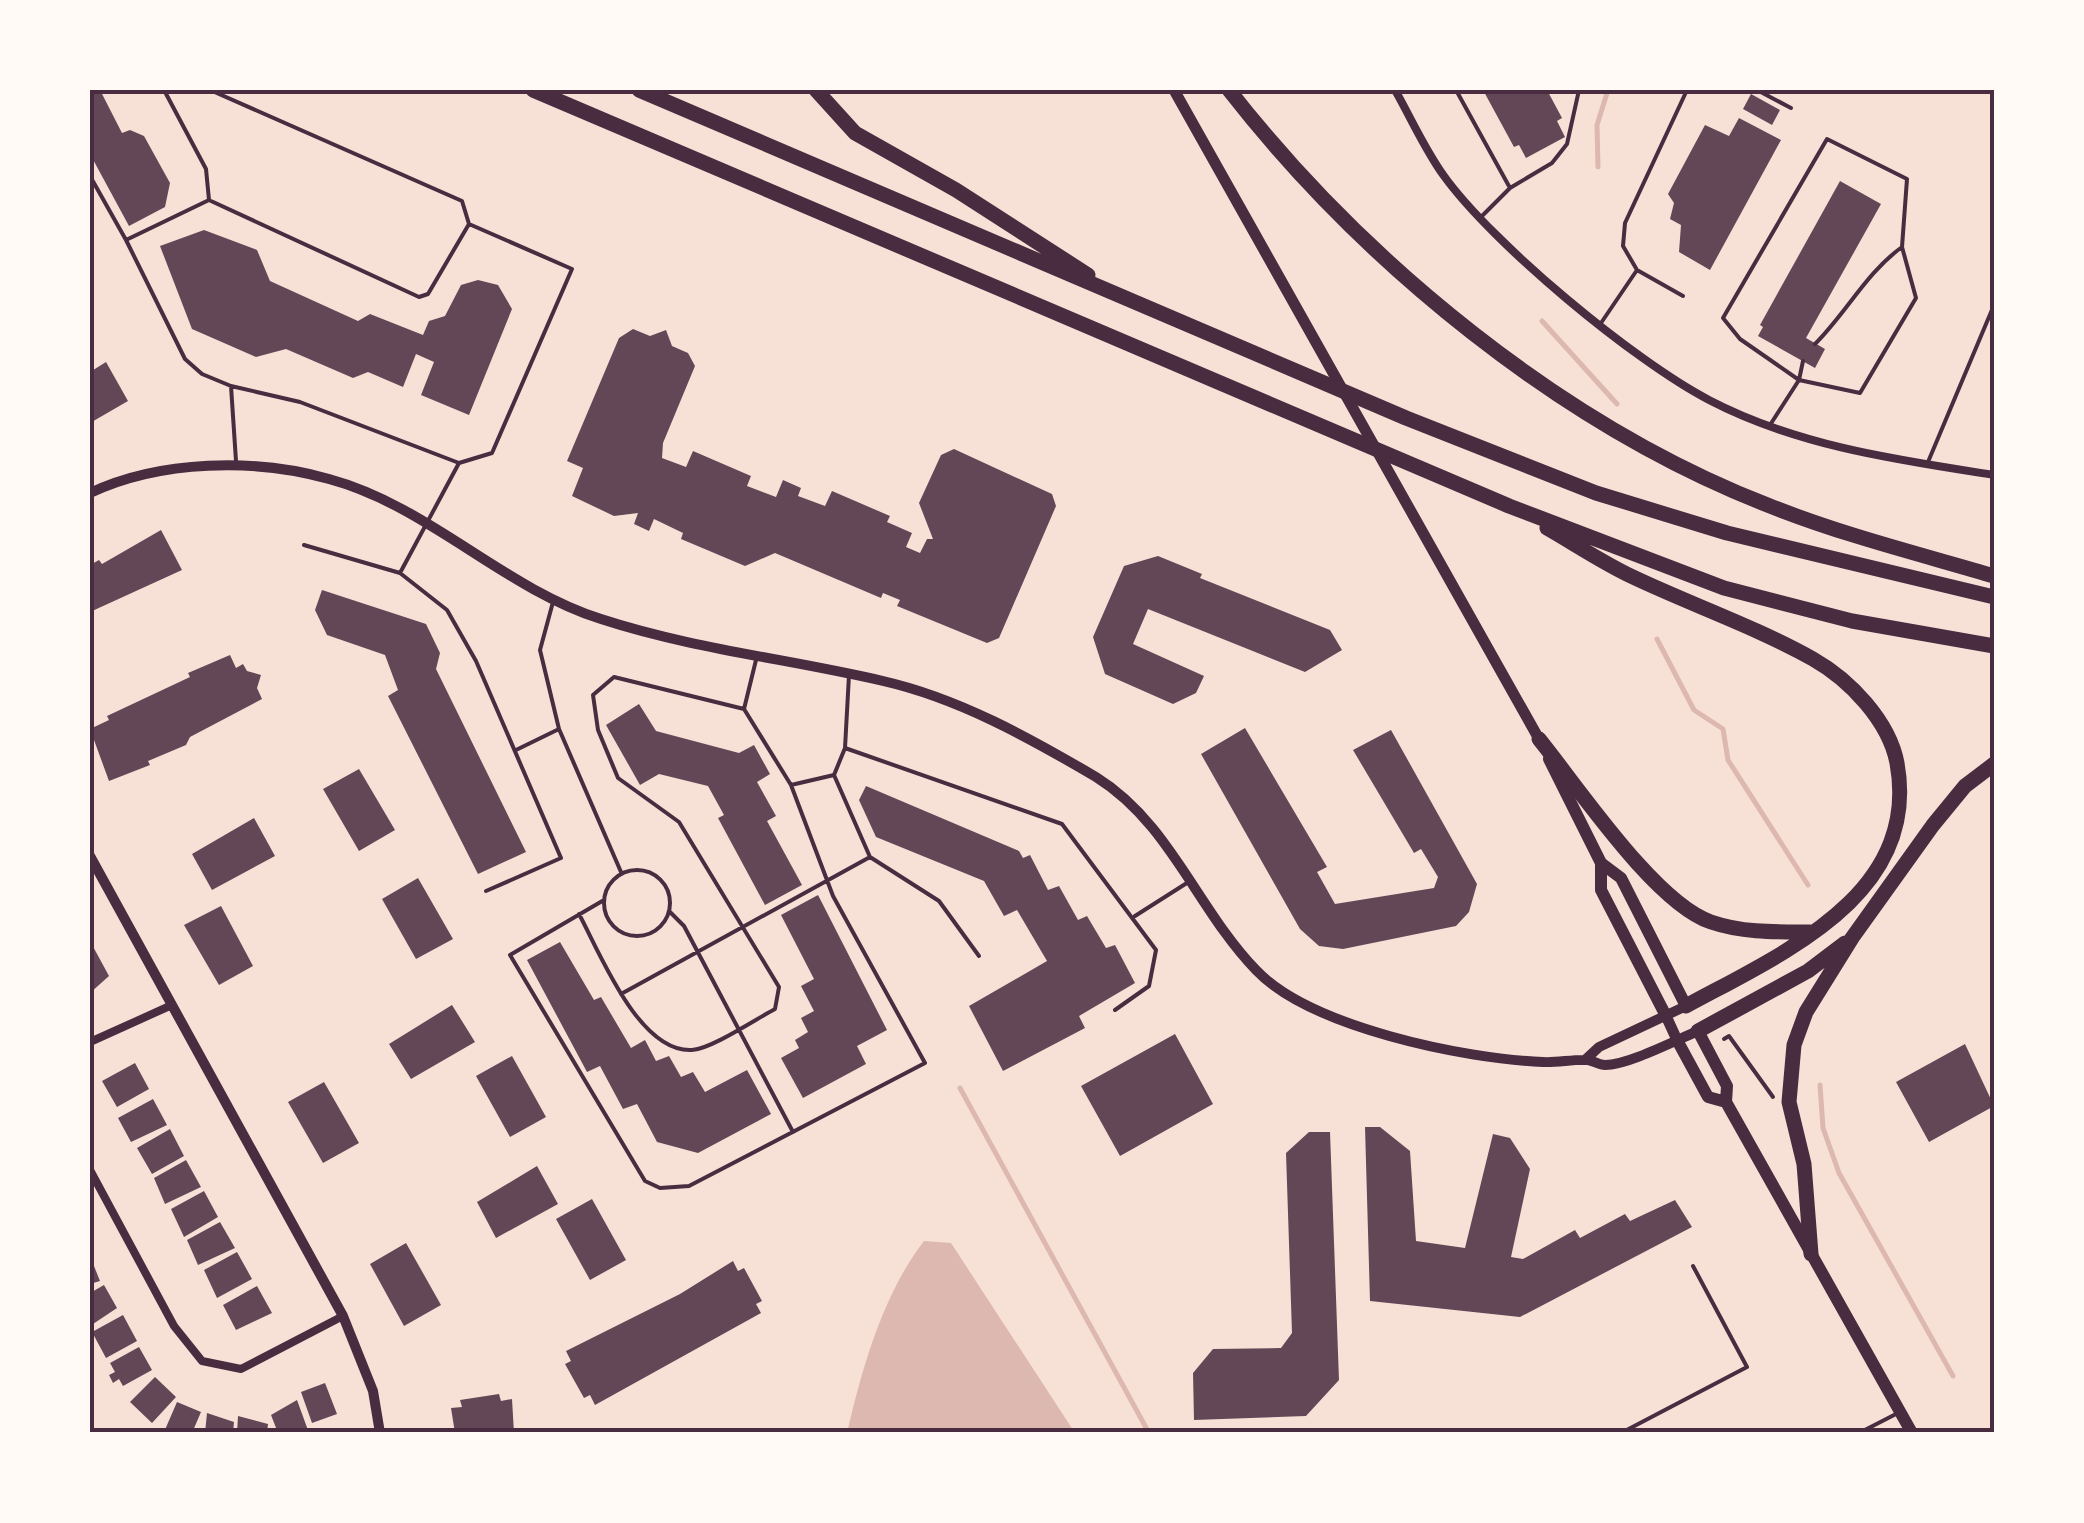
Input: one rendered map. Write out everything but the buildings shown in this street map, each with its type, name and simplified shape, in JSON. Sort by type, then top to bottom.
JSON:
[{"type":"highway","points":[[533,90],[1508,506],[1724,588],[1852,620],[1994,646]]},
{"type":"highway","points":[[638,90],[1440,433],[1596,494],[1727,533],[1994,596]]},
{"type":"highway","points":[[816,90],[855,133],[956,190],[1126,298]]},
{"type":"highway","points":[[1229,90],[1273,146],[1400,274],[1478,336],[1581,409],[1766,505],[1837,531],[1994,576]]},
{"type":"highway","points":[[1508,506],[1628,575],[1815,660],[1865,701],[1894,746],[1902,789],[1901,820],[1889,855],[1871,884],[1814,932],[1686,1006]]},
{"type":"highway","points":[[1538,739],[1672,898],[1707,921],[1740,930],[1814,932]]},
{"type":"highway","points":[[1811,1254],[1804,1164],[1789,1102],[1794,1045],[1806,1012],[1852,938],[1955,799],[1994,764]]},
{"type":"highway","points":[[1698,1030],[1808,972],[1852,938]]},
{"type":"main road","points":[[1174,90],[1302,311],[1538,739],[1601,864],[1601,890],[1708,1097],[1726,1102]]},
{"type":"main road","points":[[1601,864],[1620,878],[1728,1086],[1726,1102],[1912,1433]]},
{"type":"street","points":[[1396,90],[1442,174],[1480,218],[1600,323],[1708,400],[1877,457],[1994,475]]},
{"type":"street","points":[[90,493],[170,468],[237,468],[329,478],[425,523],[554,598],[598,618],[962,705],[1099,780],[1153,824],[1222,931],[1259,974],[1302,1006],[1350,1026],[1504,1058],[1585,1060],[1606,1065],[1698,1030]]},
{"type":"street","points":[[90,856],[343,1316],[373,1391],[380,1433]]},
{"type":"street","points":[[90,1042],[172,1005]]},
{"type":"street","points":[[1585,1060],[1600,1047],[1686,1006]]},
{"type":"street","points":[[90,1170],[174,1326],[202,1361],[241,1369],[343,1316]]},
{"type":"lane","points":[[164,90],[206,169],[209,200]]},
{"type":"lane","points":[[209,200],[419,297],[428,294],[469,224],[462,201],[210,90]]},
{"type":"lane","points":[[1456,90],[1510,188]]},
{"type":"lane","points":[[1480,218],[1510,188],[1552,162],[1567,144],[1579,90]]},
{"type":"lane","points":[[1683,296],[1637,270],[1624,246],[1625,223],[1687,90]]},
{"type":"lane","points":[[1757,90],[1791,108]]},
{"type":"lane","points":[[1828,138],[1907,180],[1902,247],[1916,298],[1860,393],[1798,380],[1740,340],[1723,318],[1828,138]]},
{"type":"lane","points":[[90,176],[185,359],[202,374],[231,386],[300,402],[459,463],[492,453],[572,270],[469,224]]},
{"type":"lane","points":[[126,240],[209,200]]},
{"type":"lane","points":[[1816,344],[1844,315],[1875,266],[1902,247]]},
{"type":"lane","points":[[1600,323],[1637,270]]},
{"type":"lane","points":[[90,286],[90,306]]},
{"type":"lane","points":[[1928,465],[1994,305]]},
{"type":"lane","points":[[1770,424],[1798,380],[1803,361]]},
{"type":"lane","points":[[231,386],[237,468]]},
{"type":"lane","points":[[400,573],[459,463]]},
{"type":"lane","points":[[304,545],[400,573],[447,610],[476,661],[561,858],[486,891]]},
{"type":"lane","points":[[554,598],[540,650],[560,729],[621,874]]},
{"type":"lane","points":[[744,709],[756,658]]},
{"type":"lane","points":[[849,675],[845,748],[834,775],[870,858],[939,902],[979,956]]},
{"type":"lane","points":[[579,914],[621,994],[644,1027],[667,1045],[694,1050],[775,1009],[780,996],[745,926],[680,822],[618,778],[598,730],[593,694],[614,676],[744,709],[791,785],[829,878],[832,896],[924,1063],[689,1186],[660,1188],[645,1180],[510,955],[579,914],[604,900]]},
{"type":"lane","points":[[516,750],[560,729]]},
{"type":"lane","points":[[845,748],[1062,824],[1156,950],[1149,986],[1115,1010]]},
{"type":"lane","points":[[791,785],[834,775]]},
{"type":"lane","points":[[621,994],[870,858]]},
{"type":"lane","points":[[621,874],[653,874],[667,890],[669,911],[658,929],[626,935],[609,921],[604,900],[607,889],[621,874]]},
{"type":"lane","points":[[1134,916],[1190,881]]},
{"type":"lane","points":[[669,911],[684,926],[793,1132]]},
{"type":"lane","points":[[1621,1433],[1746,1368],[1694,1266]]},
{"type":"lane","points":[[1859,1433],[1900,1412]]},
{"type":"lane","points":[[1734,1433],[1744,1433]]},
{"type":"path","points":[[1724,1038],[1728,1036],[1772,1096],[1780,1101]]},
{"type":"shaded area","points":[[924,1241],[951,1243],[1075,1433],[847,1433],[867,1358],[886,1308]]},
{"type":"waterway","points":[[1598,167],[1597,125],[1608,90]]},
{"type":"waterway","points":[[1542,321],[1617,404]]},
{"type":"waterway","points":[[1657,639],[1694,710],[1723,729],[1728,760],[1808,885]]},
{"type":"waterway","points":[[1820,1085],[1823,1128],[1839,1173],[1953,1376]]},
{"type":"waterway","points":[[960,1088],[1149,1433]]}]
